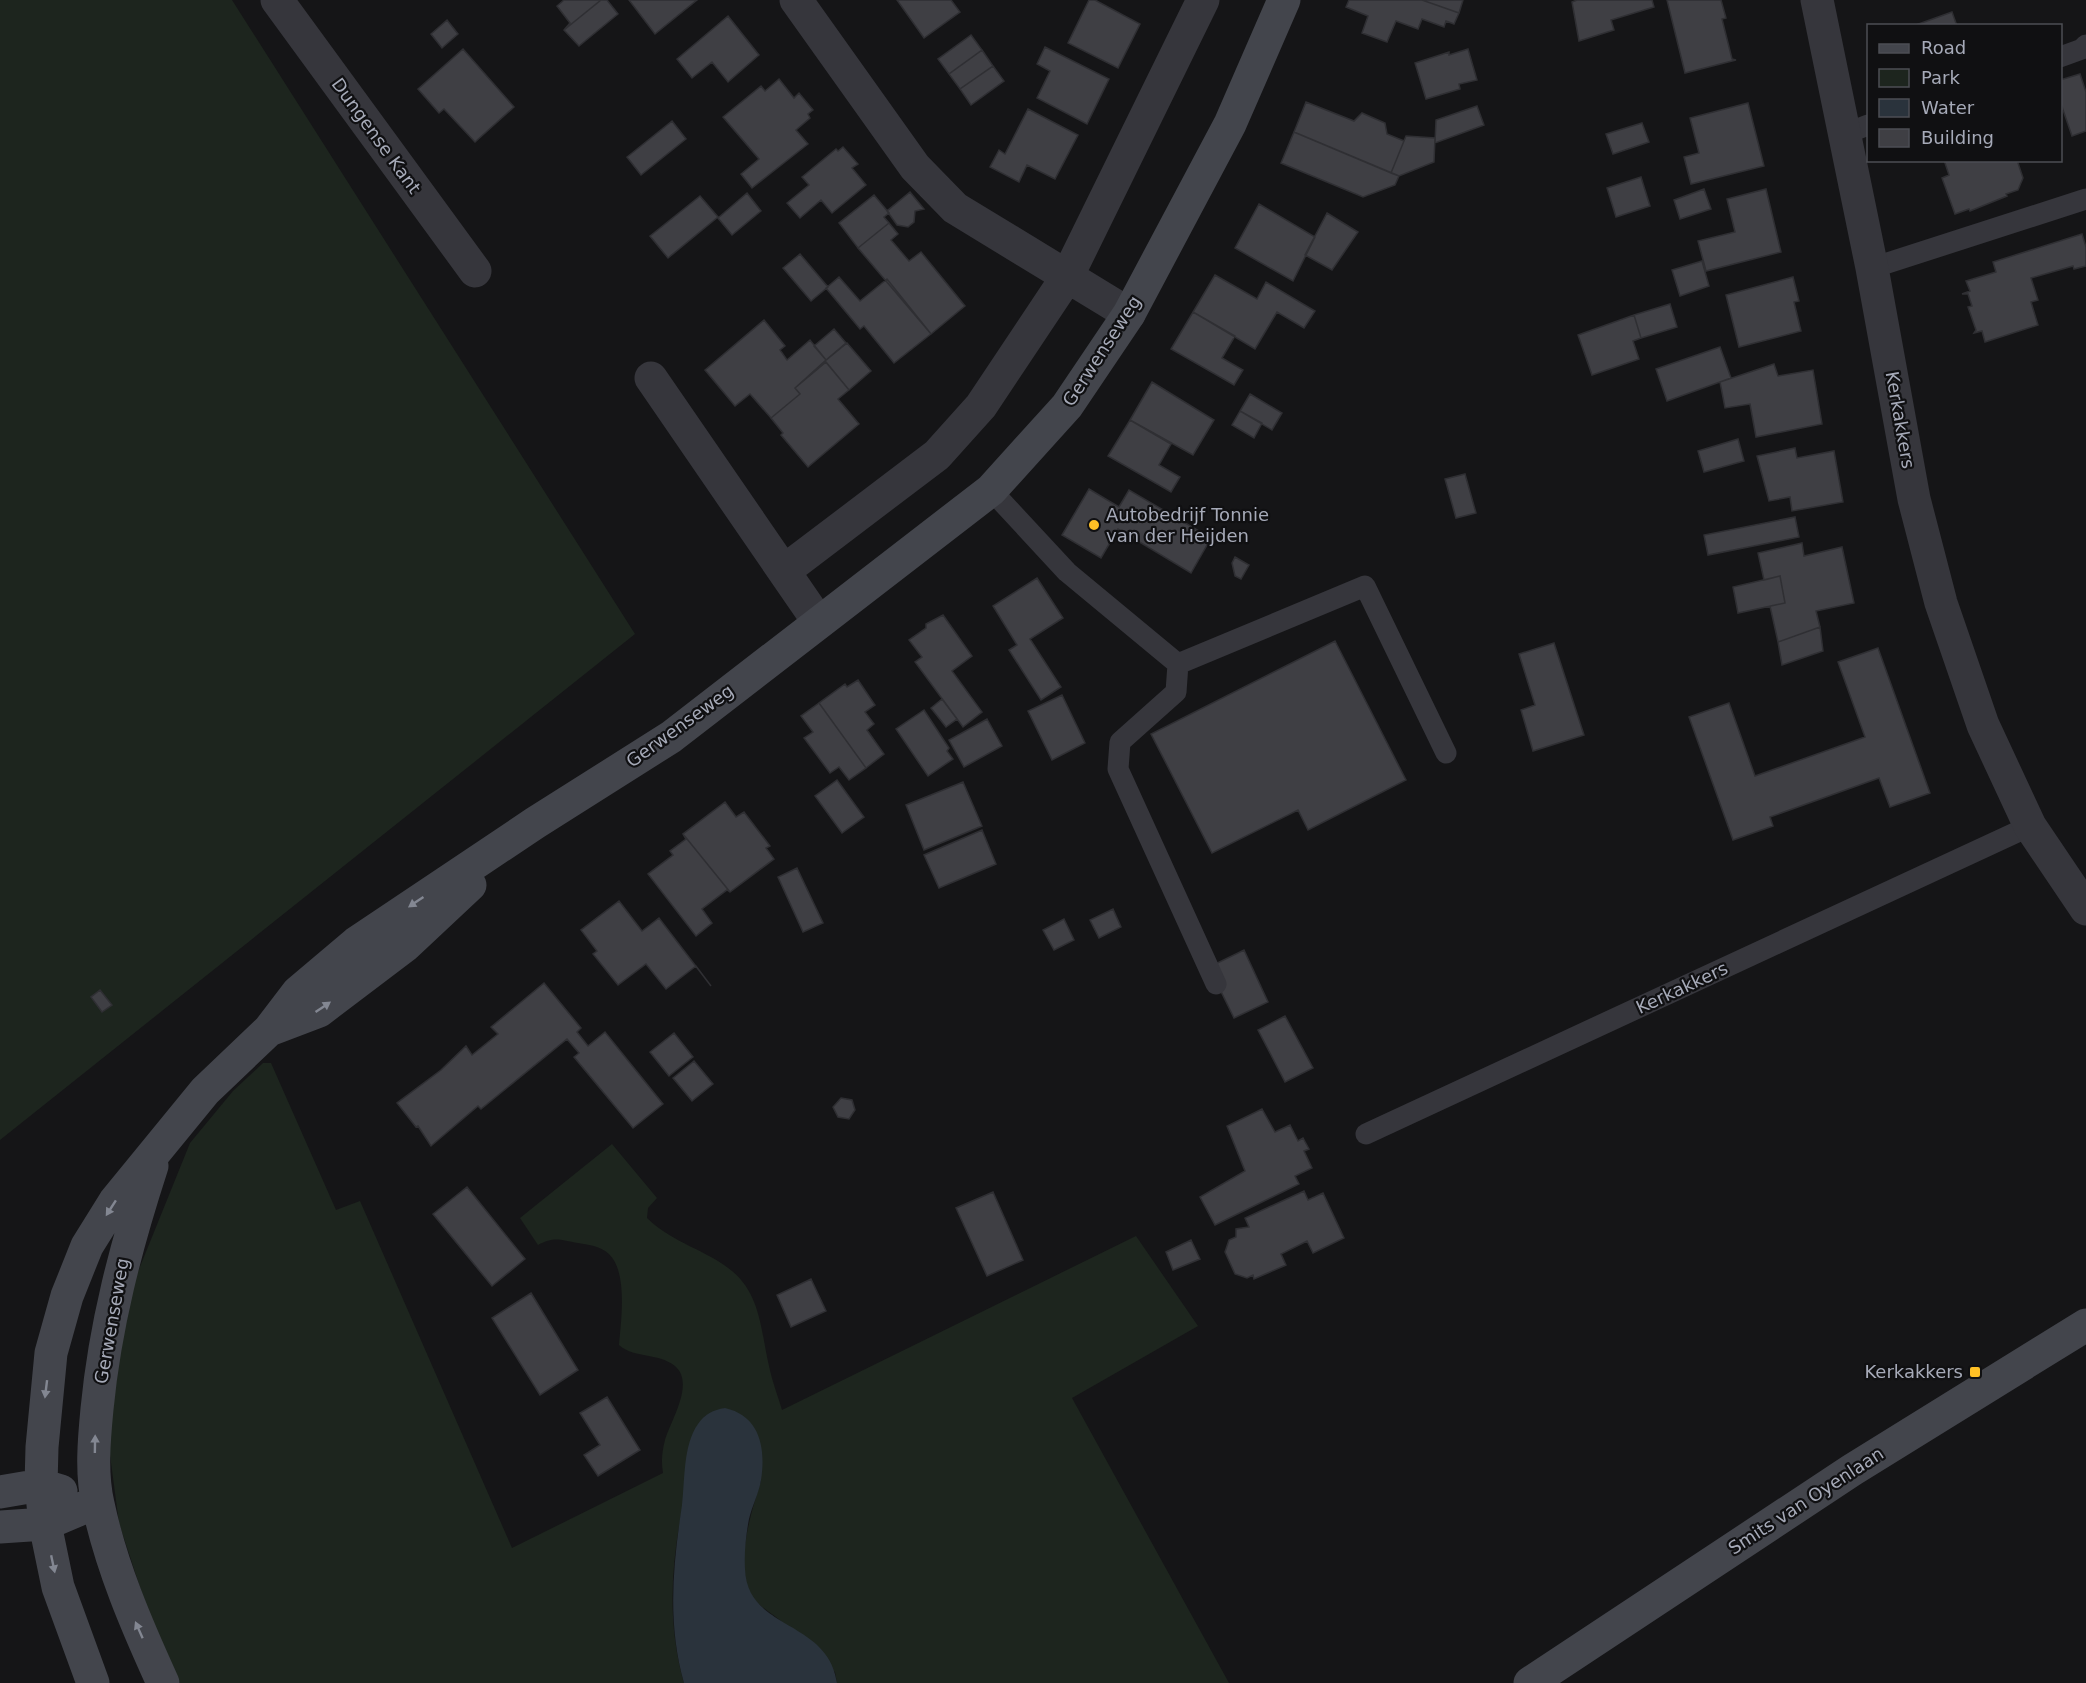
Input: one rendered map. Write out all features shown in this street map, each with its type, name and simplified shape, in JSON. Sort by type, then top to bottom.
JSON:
[{"type":"street","name":"Dungense Kant","points":[[277,0],[476,271]]},
{"type":"street","points":[[796,0],[915,167],[955,208],[1129,314]]},
{"type":"street","points":[[784,571],[937,455],[981,406],[1067,277],[1203,0]]},
{"type":"street","name":"Gerwenseweg","points":[[93,1683],[58,1587],[45,1524],[41,1485],[44,1404],[51,1353],[67,1296],[87,1246],[115,1201],[159,1144],[205,1091],[269,1030],[298,992],[356,944],[535,823],[671,737],[818,621],[991,490],[1067,406],[1129,314],[1230,124],[1284,0]]},
{"type":"street","name":"Kerkakkers","points":[[1817,0],[1857,129],[1872,268],[1914,499],[1941,603],[1983,725],[2030,826],[2086,909]]},
{"type":"street","points":[[651,378],[818,621]]},
{"type":"street","name":"Gerwenseweg","points":[[159,1144],[127,1242],[102,1363],[94,1442],[97,1502],[136,1624],[163,1683]]},
{"type":"street","name":"Smits van Oyenlaan","points":[[1530,1683],[1851,1470],[2086,1325]]},
{"type":"street","points":[[0,1492],[41,1485],[97,1502]]},
{"type":"street","points":[[0,1527],[45,1524],[97,1502]]},
{"type":"lane","points":[[2062,57],[2082,49],[2086,45]]},
{"type":"lane","points":[[1872,268],[2086,199]]},
{"type":"lane","points":[[991,490],[1067,572],[1178,664]]},
{"type":"lane","points":[[1178,664],[1365,586],[1446,753]]},
{"type":"lane","points":[[1178,664],[1176,692],[1120,742],[1118,769],[1216,984]]},
{"type":"lane","name":"Kerkakkers","points":[[1366,1134],[2030,826]]},
{"type":"green space","points":[[0,0],[232,0],[635,634],[0,1140]]},
{"type":"green space","points":[[263,1063],[271,1063],[336,1210],[360,1201],[512,1548],[663,1473],[662,1456],[665,1440],[682,1392],[681,1373],[668,1362],[632,1352],[619,1345],[622,1310],[621,1284],[615,1262],[609,1254],[595,1246],[562,1240],[549,1240],[538,1245],[520,1218],[612,1144],[657,1198],[648,1208],[647,1218],[679,1241],[732,1271],[749,1291],[758,1315],[770,1372],[782,1410],[1136,1236],[1198,1326],[1072,1398],[1229,1683],[837,1683],[835,1672],[781,1621],[758,1604],[748,1589],[744,1550],[761,1481],[725,1408],[705,1416],[688,1482],[676,1549],[673,1615],[676,1649],[684,1683],[180,1683],[154,1630],[119,1523],[110,1455],[110,1412],[131,1289],[190,1143],[233,1091]]},
{"type":"water","points":[[725,1408],[746,1418],[758,1435],[761,1445],[761,1480],[749,1519],[745,1544],[745,1569],[749,1589],[759,1604],[819,1647],[831,1662],[837,1683],[684,1683],[675,1638],[673,1594],[686,1463],[693,1432],[698,1424],[710,1413]]},
{"type":"building","points":[[564,0],[601,0],[564,30],[570,23],[557,6]]},
{"type":"building","points":[[601,0],[607,0],[618,14],[579,46],[564,30]]},
{"type":"building","points":[[629,0],[697,0],[655,34]]},
{"type":"building","points":[[897,0],[951,0],[960,12],[924,38]]},
{"type":"building","points":[[1089,0],[1095,0],[1140,24],[1118,68],[1068,43]]},
{"type":"building","points":[[1349,0],[1422,0],[1459,13],[1454,24],[1446,21],[1444,27],[1422,19],[1418,29],[1396,21],[1387,42],[1362,33],[1368,16],[1346,7]]},
{"type":"building","points":[[1422,0],[1463,0],[1459,13]]},
{"type":"building","points":[[1577,0],[1652,0],[1654,7],[1611,20],[1614,30],[1579,41],[1572,2]]},
{"type":"building","points":[[1667,0],[1721,0],[1726,18],[1722,19],[1732,59],[1736,60],[1685,73]]},
{"type":"building","points":[[1952,12],[1956,24],[1919,24]]},
{"type":"building","points":[[728,16],[759,55],[728,82],[712,62],[692,78],[677,59]]},
{"type":"building","points":[[447,20],[458,34],[442,48],[431,34]]},
{"type":"building","points":[[971,35],[982,50],[949,74],[938,59]]},
{"type":"building","points":[[1045,47],[1109,79],[1087,124],[1037,98],[1050,71],[1037,64]]},
{"type":"building","points":[[463,49],[514,107],[475,142],[444,109],[439,113],[418,89]]},
{"type":"building","points":[[1468,49],[1477,80],[1459,84],[1460,89],[1426,99],[1415,63],[1449,52],[1449,55]]},
{"type":"building","points":[[982,50],[993,66],[960,89],[949,74]]},
{"type":"building","points":[[993,66],[1004,81],[971,105],[960,89]]},
{"type":"building","points":[[2080,74],[2086,92],[2086,131],[2072,136],[2062,107],[2062,79]]},
{"type":"building","points":[[779,79],[794,98],[799,93],[813,110],[808,114],[810,118],[796,130],[808,144],[752,188],[741,174],[759,159],[723,117],[761,86],[765,91]]},
{"type":"building","points":[[1306,102],[1354,121],[1362,113],[1385,123],[1387,134],[1404,141],[1391,173],[1294,132]]},
{"type":"building","points":[[1748,103],[1764,166],[1691,184],[1684,157],[1699,153],[1690,118]]},
{"type":"building","points":[[1477,106],[1484,125],[1435,143],[1436,120]]},
{"type":"building","points":[[1028,109],[1078,135],[1055,179],[1027,165],[1019,182],[990,167],[999,150],[1005,154]]},
{"type":"building","points":[[672,121],[686,139],[641,175],[627,157]]},
{"type":"building","points":[[1642,123],[1649,142],[1613,154],[1606,134]]},
{"type":"building","points":[[1294,132],[1399,176],[1395,185],[1363,197],[1281,163]]},
{"type":"building","points":[[1406,136],[1435,138],[1434,162],[1399,176],[1391,173]]},
{"type":"building","points":[[843,147],[858,164],[852,168],[866,185],[832,213],[821,200],[800,218],[787,203],[809,185],[802,177],[836,149],[838,151]]},
{"type":"building","points":[[1945,162],[2018,162],[2023,178],[2018,190],[2006,194],[2007,196],[1970,211],[1969,209],[1955,214],[1942,178],[1949,175]]},
{"type":"building","points":[[1641,177],[1650,206],[1616,217],[1607,188]]},
{"type":"building","points":[[1704,189],[1711,209],[1680,219],[1674,200]]},
{"type":"building","points":[[1766,189],[1781,252],[1706,271],[1698,241],[1735,232],[1727,199]]},
{"type":"building","points":[[910,192],[924,209],[915,211],[914,222],[908,227],[897,225],[887,211]]},
{"type":"building","points":[[747,193],[761,211],[732,235],[718,218]]},
{"type":"building","points":[[874,195],[889,213],[884,217],[889,223],[858,248],[839,223]]},
{"type":"building","points":[[700,196],[718,217],[668,258],[650,236]]},
{"type":"building","points":[[1259,204],[1315,237],[1293,281],[1235,248]]},
{"type":"building","points":[[1327,213],[1358,232],[1332,270],[1305,255]]},
{"type":"building","points":[[889,223],[898,234],[891,240],[909,261],[921,252],[965,306],[931,334],[858,248]]},
{"type":"building","points":[[2082,234],[2086,247],[2086,266],[2074,269],[2073,266],[2031,278],[2038,300],[2031,302],[2038,325],[1985,342],[1982,331],[1974,333],[1976,330],[1968,307],[1972,306],[1968,294],[1962,294],[1970,291],[1966,281],[1996,272],[1993,262]]},
{"type":"building","points":[[800,254],[828,287],[811,301],[783,268]]},
{"type":"building","points":[[1702,261],[1709,286],[1680,296],[1672,270]]},
{"type":"building","points":[[1215,275],[1257,299],[1266,282],[1315,311],[1304,328],[1277,312],[1255,349],[1193,312]]},
{"type":"building","points":[[839,277],[860,301],[887,279],[931,334],[894,363],[864,326],[860,329],[826,288]]},
{"type":"building","points":[[1793,277],[1799,301],[1794,302],[1801,331],[1739,347],[1726,295]]},
{"type":"building","points":[[1670,304],[1677,327],[1641,338],[1634,315]]},
{"type":"building","points":[[1193,312],[1235,336],[1222,358],[1243,370],[1234,385],[1171,349]]},
{"type":"building","points":[[1634,315],[1641,338],[1633,341],[1639,359],[1592,375],[1578,335]]},
{"type":"building","points":[[764,320],[785,346],[780,350],[787,360],[810,340],[826,360],[795,388],[800,394],[771,418],[750,394],[735,406],[705,370]]},
{"type":"building","points":[[834,329],[846,343],[826,360],[814,346]]},
{"type":"building","points":[[847,343],[871,371],[849,390],[825,361]]},
{"type":"building","points":[[1720,347],[1731,378],[1667,401],[1656,369]]},
{"type":"building","points":[[826,362],[849,390],[838,399],[859,424],[808,467],[781,435],[783,433],[771,418],[800,394],[795,388]]},
{"type":"building","points":[[1774,364],[1778,376],[1813,370],[1822,424],[1756,437],[1750,404],[1725,408],[1720,382]]},
{"type":"building","points":[[1152,382],[1214,420],[1193,455],[1130,420]]},
{"type":"building","points":[[1250,394],[1282,413],[1272,430],[1240,411]]},
{"type":"building","points":[[1240,411],[1262,423],[1254,438],[1232,425]]},
{"type":"building","points":[[1130,420],[1171,444],[1159,465],[1180,477],[1171,492],[1108,456]]},
{"type":"building","points":[[1738,439],[1744,461],[1704,472],[1698,451]]},
{"type":"building","points":[[1795,448],[1797,458],[1834,451],[1843,502],[1792,511],[1790,497],[1769,501],[1757,456]]},
{"type":"building","points":[[1465,474],[1476,513],[1456,518],[1445,479]]},
{"type":"building","points":[[1089,489],[1119,507],[1129,490],[1211,538],[1191,573],[1118,529],[1101,558],[1062,535]]},
{"type":"building","points":[[1795,517],[1799,537],[1708,555],[1704,535]]},
{"type":"building","points":[[1802,543],[1804,556],[1842,547],[1854,603],[1816,611],[1820,627],[1778,642],[1770,606],[1785,603],[1780,576],[1764,580],[1758,553]]},
{"type":"building","points":[[1235,557],[1249,565],[1241,579],[1235,576],[1232,563]]},
{"type":"building","points":[[1780,576],[1785,603],[1738,613],[1733,587]]},
{"type":"building","points":[[1037,578],[1063,618],[1030,639],[1061,687],[1041,700],[1009,650],[1017,645],[993,606]]},
{"type":"building","points":[[943,615],[972,656],[952,671],[982,712],[963,727],[915,662],[922,657],[909,640],[926,628],[926,624]]},
{"type":"building","points":[[1820,627],[1823,651],[1782,665],[1778,642]]},
{"type":"building","points":[[1335,641],[1406,780],[1308,830],[1298,810],[1212,853],[1151,734]]},
{"type":"building","points":[[1554,643],[1584,735],[1533,751],[1521,710],[1535,705],[1519,654]]},
{"type":"building","points":[[1878,648],[1930,793],[1890,807],[1879,778],[1770,817],[1773,826],[1733,840],[1689,717],[1729,703],[1755,776],[1865,737],[1838,662]]},
{"type":"building","points":[[858,680],[875,705],[865,712],[874,724],[867,730],[884,754],[866,768],[819,703],[845,684],[847,687]]},
{"type":"building","points":[[1062,695],[1085,743],[1052,760],[1028,711]]},
{"type":"building","points":[[942,699],[957,719],[946,727],[931,708]]},
{"type":"building","points":[[819,703],[866,768],[849,780],[839,767],[830,773],[804,738],[813,732],[801,716]]},
{"type":"building","points":[[924,710],[949,748],[947,751],[953,759],[928,776],[896,729]]},
{"type":"building","points":[[987,719],[1002,746],[964,767],[949,740]]},
{"type":"building","points":[[837,780],[864,817],[842,833],[815,796]]},
{"type":"building","points":[[963,782],[982,826],[924,850],[906,805]]},
{"type":"building","points":[[725,802],[736,817],[744,812],[770,846],[766,848],[774,859],[730,892],[683,834]]},
{"type":"building","points":[[982,830],[996,864],[939,888],[924,855]]},
{"type":"building","points":[[683,834],[730,892],[727,890],[702,909],[712,923],[696,936],[648,874],[673,855],[670,851],[686,839]]},
{"type":"building","points":[[797,868],[823,923],[803,932],[778,877]]},
{"type":"building","points":[[619,901],[642,931],[659,918],[696,966],[666,989],[646,964],[618,985],[593,954],[597,951],[581,930]]},
{"type":"building","points":[[1113,909],[1121,927],[1099,938],[1090,920]]},
{"type":"building","points":[[1064,919],[1074,940],[1054,950],[1043,930]]},
{"type":"building","points":[[1244,950],[1268,1002],[1234,1018],[1209,967]]},
{"type":"building","points":[[544,983],[581,1028],[577,1032],[588,1046],[605,1032],[663,1104],[633,1128],[574,1057],[579,1053],[567,1039],[481,1109],[478,1106],[431,1146],[418,1126],[416,1127],[397,1103],[441,1070],[466,1046],[472,1055],[498,1034],[491,1027]]},
{"type":"building","points":[[100,990],[112,1005],[102,1012],[91,997]]},
{"type":"building","points":[[1285,1016],[1313,1068],[1285,1082],[1258,1030]]},
{"type":"building","points":[[674,1033],[693,1057],[669,1076],[650,1052]]},
{"type":"building","points":[[694,1061],[713,1084],[692,1101],[673,1078]]},
{"type":"building","points":[[841,1098],[852,1100],[855,1110],[849,1119],[838,1117],[833,1107]]},
{"type":"building","points":[[1262,1109],[1275,1132],[1290,1125],[1298,1141],[1303,1138],[1309,1149],[1304,1151],[1312,1168],[1295,1176],[1299,1184],[1215,1225],[1200,1197],[1245,1171],[1227,1126]]},
{"type":"building","points":[[467,1187],[525,1259],[492,1286],[433,1214]]},
{"type":"building","points":[[1304,1191],[1308,1200],[1323,1193],[1344,1238],[1313,1253],[1307,1241],[1281,1254],[1286,1265],[1254,1279],[1253,1275],[1247,1278],[1235,1274],[1225,1252],[1229,1240],[1236,1237],[1236,1229],[1249,1227],[1245,1218]]},
{"type":"building","points":[[993,1192],[1023,1260],[987,1276],[956,1208]]},
{"type":"building","points":[[1191,1240],[1200,1259],[1173,1270],[1166,1252]]},
{"type":"building","points":[[811,1279],[826,1311],[791,1327],[777,1295]]},
{"type":"building","points":[[531,1293],[578,1370],[540,1395],[492,1318]]},
{"type":"building","points":[[607,1397],[640,1450],[598,1476],[584,1455],[600,1445],[580,1413]]},
{"type":"place","name":"Autobedrijf Tonnie van der Heijden","points":[[1094,525]]},
{"type":"place","name":"Kerkakkers","points":[[1975,1372]]}]
